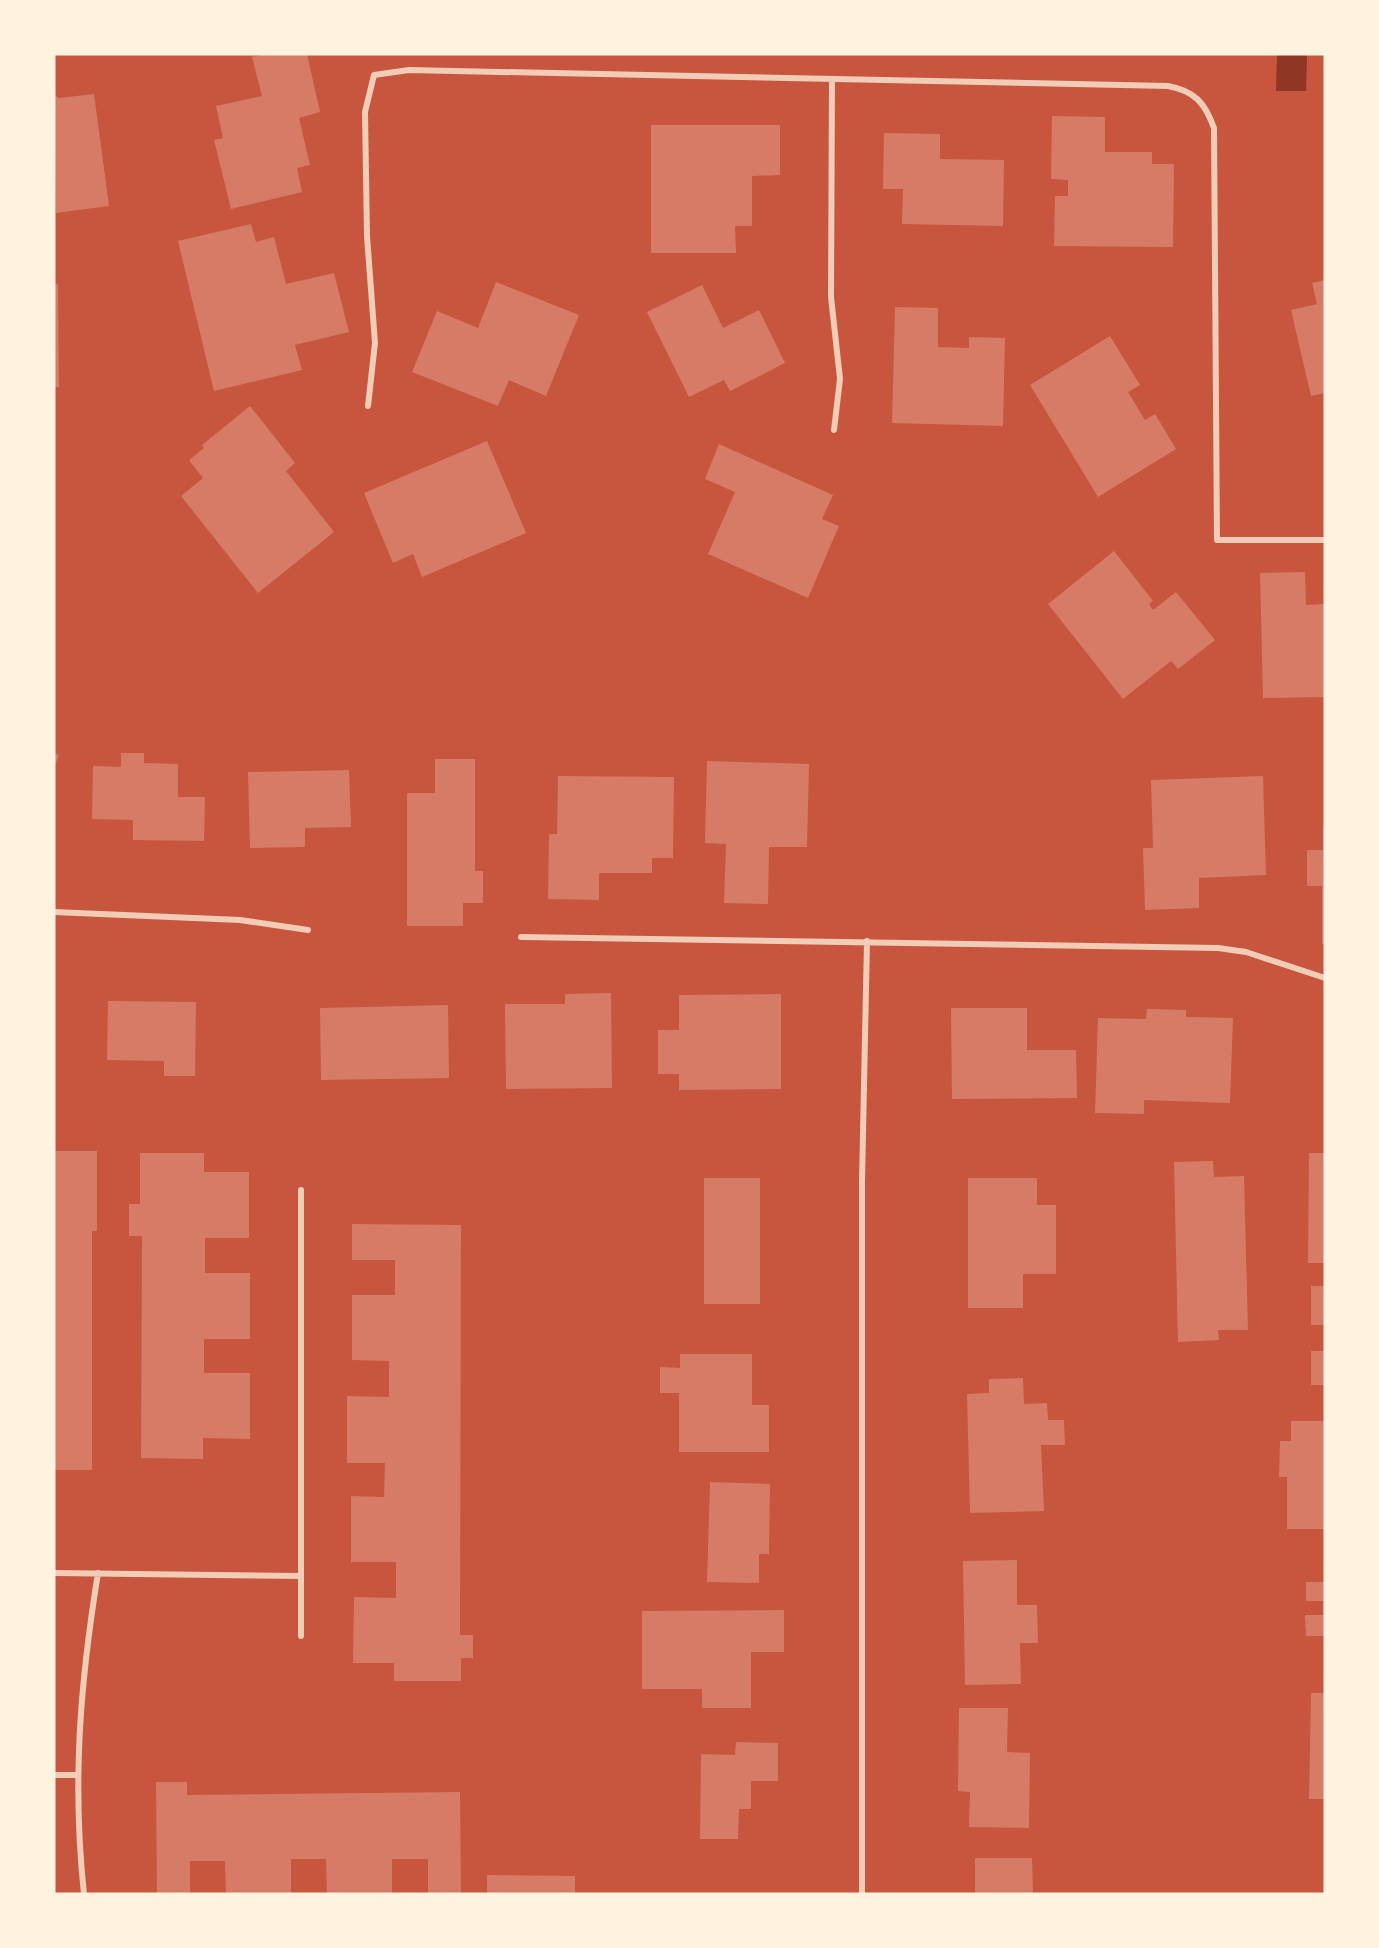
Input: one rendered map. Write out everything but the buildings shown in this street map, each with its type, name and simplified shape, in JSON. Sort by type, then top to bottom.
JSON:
[{"type":"street","points":[[368,406],[375,343],[367,236],[365,112],[374,75],[409,70],[1168,86],[1184,89],[1199,98],[1208,110],[1214,128],[1217,540],[1325,540]]},
{"type":"street","points":[[832,80],[831,297],[840,379],[834,430]]},
{"type":"street","points":[[54,912],[240,920],[308,930]]},
{"type":"street","points":[[521,937],[1218,948],[1246,952],[1325,978]]},
{"type":"street","points":[[862,1894],[862,1182],[867,941]]},
{"type":"street","points":[[301,1190],[301,1636]]},
{"type":"street","points":[[54,1573],[301,1576]]},
{"type":"street","points":[[84,1894],[78,1836],[77,1775],[80,1707],[99,1573]]},
{"type":"street","points":[[54,1775],[77,1775]]},
{"type":"shaded area","points":[[1277,54],[1307,54],[1306,91],[1276,91]]}]
